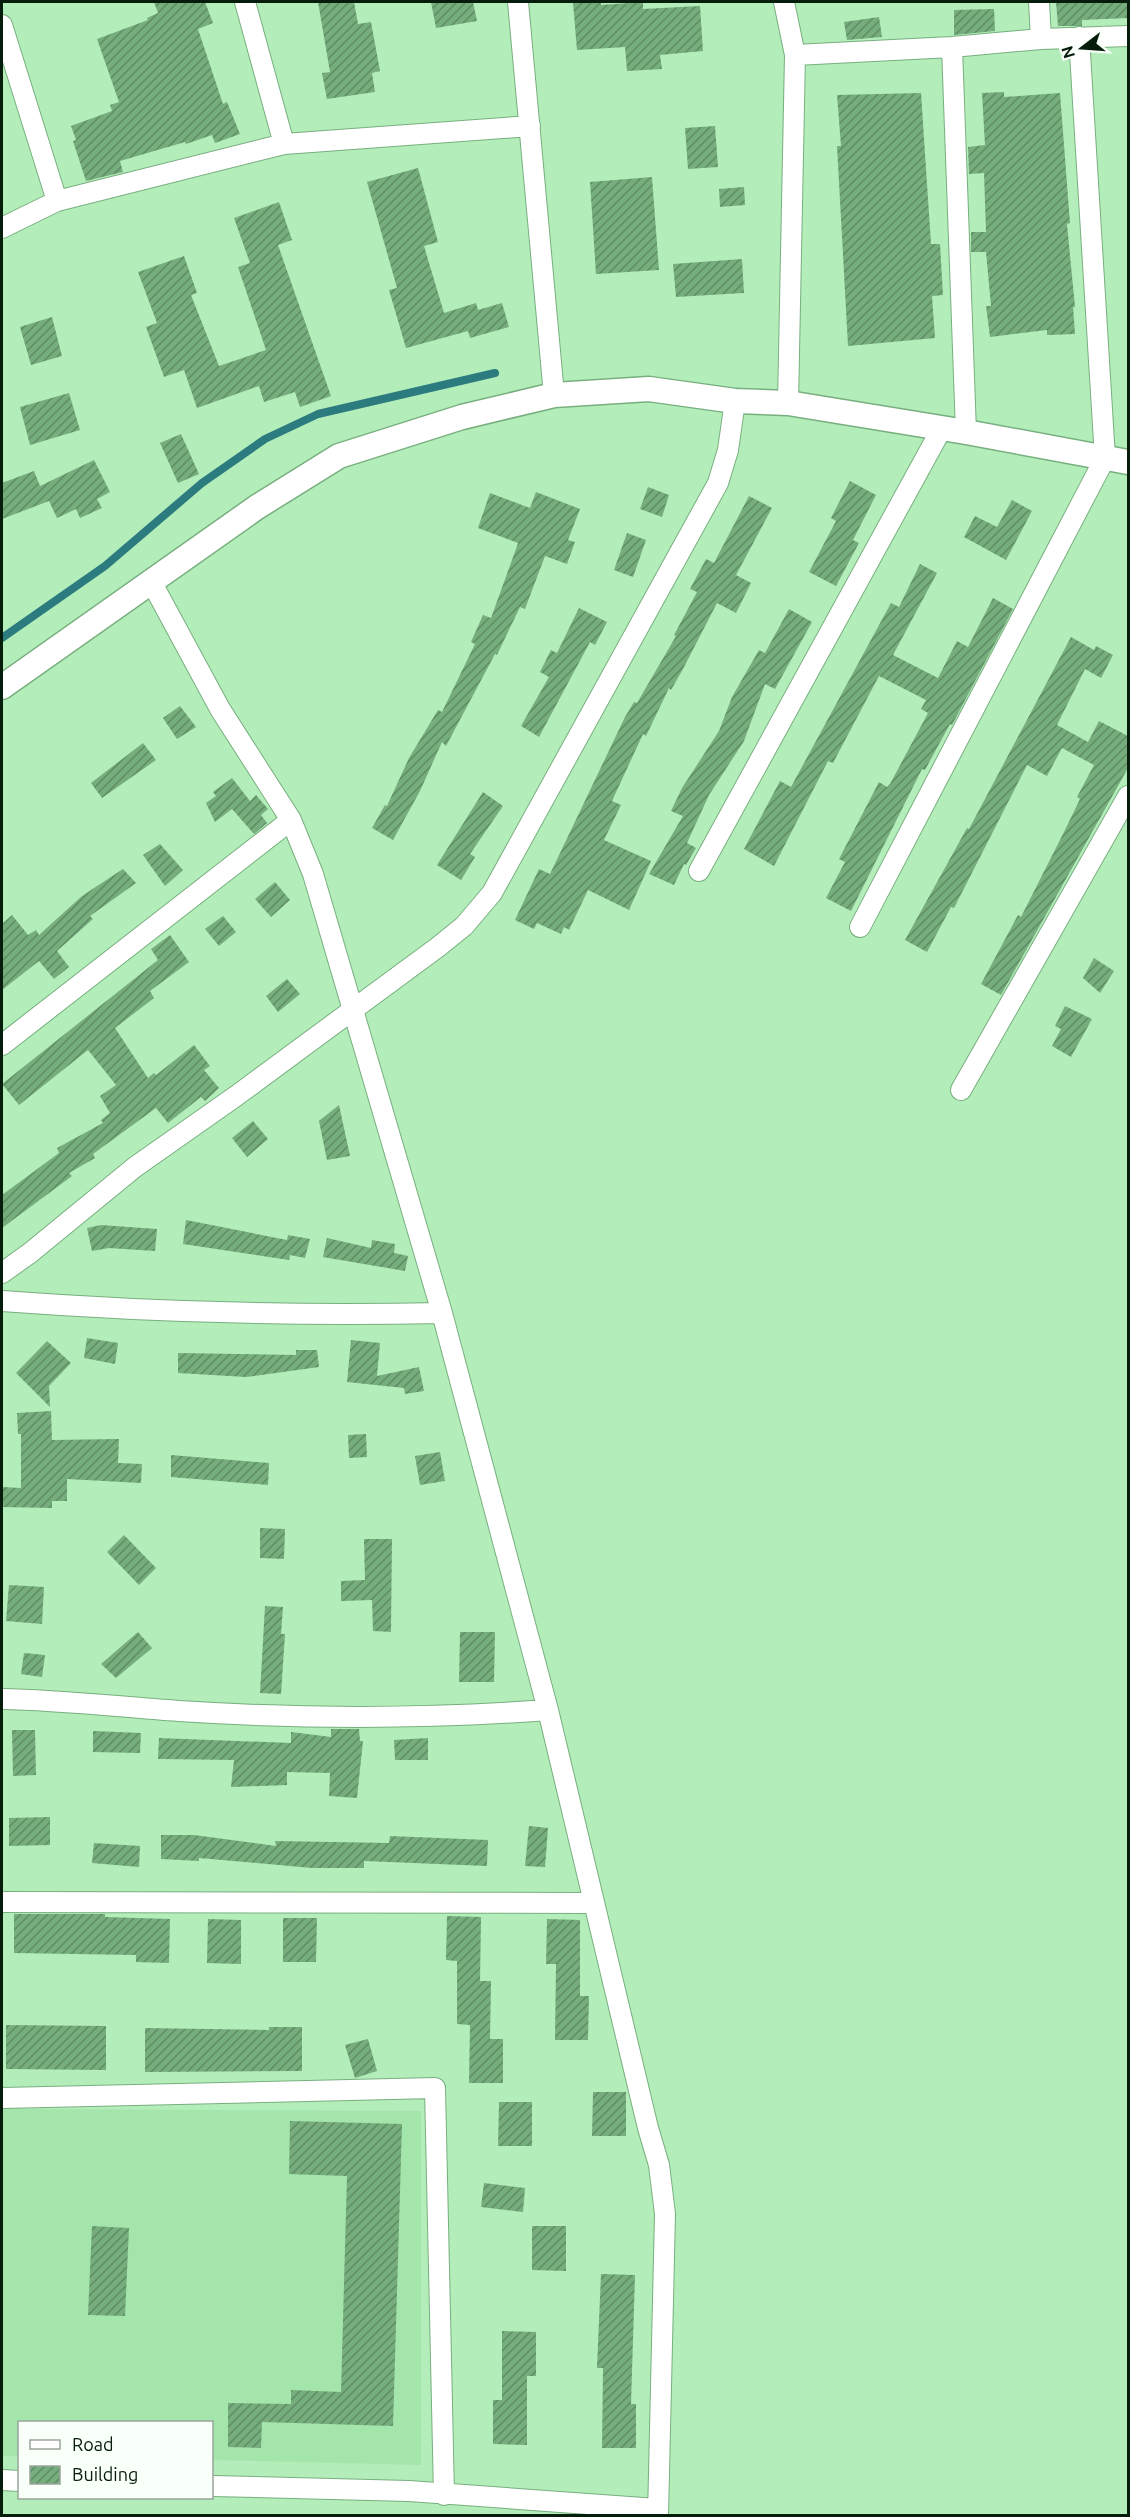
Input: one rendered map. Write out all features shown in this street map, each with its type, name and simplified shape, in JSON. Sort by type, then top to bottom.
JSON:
[{"type":"street","points":[[245,2],[284,144]]},
{"type":"street","points":[[518,2],[554,395]]},
{"type":"street","points":[[784,2],[795,55],[788,403]]},
{"type":"street","points":[[1039,2],[1041,39]]},
{"type":"street","points":[[2,24],[57,201]]},
{"type":"street","points":[[795,55],[952,47],[1041,39],[1128,36]]},
{"type":"street","points":[[860,927],[1105,458],[1079,37]]},
{"type":"street","points":[[952,47],[966,432]]},
{"type":"street","points":[[2,228],[57,201],[284,144],[530,126]]},
{"type":"street","points":[[2,687],[257,507],[339,456],[462,417],[554,395],[649,389],[735,401],[788,403],[966,432],[1128,462]]},
{"type":"street","points":[[2,1273],[30,1253],[135,1167],[236,1096],[438,947],[464,926],[492,893],[718,483],[726,458],[735,401]]},
{"type":"street","points":[[699,871],[942,428]]},
{"type":"street","points":[[152,583],[220,709],[291,820],[313,874],[442,1313],[548,1710],[659,2165],[665,2214],[658,2512],[409,2491],[213,2486]]},
{"type":"street","points":[[962,1090],[1128,796]]},
{"type":"street","points":[[2,1044],[291,820]]},
{"type":"street","points":[[2,1301],[166,1311],[341,1315],[442,1313]]},
{"type":"street","points":[[2,1699],[68,1700],[178,1711],[338,1717],[480,1715],[548,1710]]},
{"type":"street","points":[[2,1902],[594,1904]]},
{"type":"street","points":[[2,2098],[435,2088],[444,2495]]},
{"type":"street","points":[[2,2480],[18,2481]]},
{"type":"shaded area","points":[[2,2109],[421,2111],[421,2465],[213,2460],[213,2421],[18,2421],[18,2456],[2,2456]]},
{"type":"building","points":[[154,2],[205,2],[213,23],[198,29],[223,104],[227,102],[240,134],[215,143],[212,135],[120,161],[123,172],[86,181],[73,141],[76,140],[71,126],[112,111],[110,105],[119,102],[97,39],[148,20],[147,18],[158,13]]},
{"type":"building","points":[[318,2],[354,2],[358,24],[371,22],[380,71],[372,73],[375,92],[327,99],[322,73],[330,72]]},
{"type":"building","points":[[431,2],[473,2],[477,21],[436,28]]},
{"type":"building","points":[[601,2],[601,5],[643,2],[643,9],[700,6],[703,51],[660,55],[662,69],[627,71],[625,47],[577,50],[573,3]]},
{"type":"building","points":[[1056,2],[1128,2],[1128,18],[1082,20],[1082,26],[1058,26]]},
{"type":"building","points":[[994,9],[995,31],[954,35],[954,10]]},
{"type":"building","points":[[879,17],[882,37],[847,40],[844,22]]},
{"type":"building","points":[[1004,92],[1004,97],[1060,93],[1070,223],[1067,224],[1075,307],[1073,307],[1075,334],[1047,335],[1047,330],[990,337],[986,306],[991,306],[986,252],[971,252],[971,232],[986,232],[984,173],[969,174],[968,147],[985,145],[982,93]]},
{"type":"building","points":[[921,93],[931,244],[940,244],[943,295],[932,296],[935,338],[848,346],[837,146],[841,146],[837,95]]},
{"type":"building","points":[[715,126],[718,167],[688,169],[685,128]]},
{"type":"building","points":[[418,168],[438,242],[424,246],[444,313],[476,303],[478,310],[502,303],[509,327],[470,338],[468,331],[406,348],[389,290],[397,288],[367,182]]},
{"type":"building","points":[[652,177],[659,270],[596,274],[590,182]]},
{"type":"building","points":[[744,187],[745,205],[720,207],[719,189]]},
{"type":"building","points":[[279,202],[292,240],[278,245],[331,396],[300,407],[295,392],[264,402],[259,386],[197,408],[184,370],[164,377],[146,327],[157,323],[138,272],[184,256],[197,293],[191,295],[219,366],[266,350],[238,267],[250,263],[234,218]]},
{"type":"building","points":[[742,259],[744,293],[676,297],[673,264]]},
{"type":"building","points":[[52,317],[62,356],[31,365],[20,327]]},
{"type":"building","points":[[69,393],[80,430],[30,445],[20,407]]},
{"type":"building","points":[[181,434],[199,474],[178,483],[160,443]]},
{"type":"building","points":[[94,460],[110,492],[97,499],[102,508],[80,518],[76,509],[57,518],[49,501],[2,519],[2,483],[34,471],[40,486]]},
{"type":"building","points":[[850,481],[876,495],[853,540],[859,543],[836,586],[809,572],[836,521],[831,518]]},
{"type":"building","points":[[648,487],[669,495],[662,517],[640,509]]},
{"type":"building","points":[[536,492],[580,509],[568,540],[575,542],[567,564],[545,556],[525,609],[520,607],[497,655],[495,654],[446,746],[442,742],[420,791],[393,840],[372,828],[385,805],[387,806],[409,758],[438,710],[442,712],[475,644],[471,642],[483,615],[491,618],[518,543],[478,528],[490,493],[530,508]]},
{"type":"building","points":[[749,496],[772,508],[736,575],[751,583],[736,613],[717,603],[683,669],[671,690],[669,688],[646,736],[643,734],[612,801],[621,805],[604,840],[651,861],[629,910],[588,890],[569,930],[564,927],[561,934],[537,923],[534,929],[515,920],[539,869],[550,874],[625,717],[634,702],[637,703],[676,636],[674,635],[697,592],[690,589],[706,559],[714,563]]},
{"type":"building","points":[[1012,500],[1032,511],[1006,560],[964,537],[975,516],[997,527]]},
{"type":"building","points":[[627,533],[646,540],[633,577],[614,570]]},
{"type":"building","points":[[920,564],[937,573],[893,655],[938,678],[957,641],[968,647],[993,598],[1013,609],[952,725],[950,724],[925,770],[922,769],[851,911],[826,898],[845,862],[839,859],[879,782],[887,787],[890,784],[928,713],[921,709],[926,700],[879,676],[833,763],[828,761],[774,866],[744,849],[780,781],[791,787],[891,603],[899,607]]},
{"type":"building","points":[[579,608],[607,622],[595,645],[590,642],[539,737],[521,726],[549,677],[540,672],[551,650],[557,653]]},
{"type":"building","points":[[789,609],[812,622],[775,689],[765,684],[744,741],[709,795],[687,843],[696,848],[686,865],[684,864],[674,885],[649,874],[683,816],[671,811],[682,788],[719,731],[732,697],[759,650],[765,653]]},
{"type":"building","points":[[1071,637],[1094,650],[1096,646],[1113,655],[1101,678],[1085,669],[1057,725],[1088,742],[1099,721],[1128,736],[1128,768],[1001,995],[981,984],[1018,915],[1021,917],[1080,799],[1077,797],[1094,765],[1062,748],[1047,776],[1027,765],[954,908],[951,907],[927,952],[905,940],[967,828],[969,829]]},
{"type":"building","points":[[180,706],[196,727],[177,739],[163,718]]},
{"type":"building","points":[[143,743],[156,760],[102,798],[91,783]]},
{"type":"building","points":[[232,778],[250,801],[256,795],[268,809],[261,815],[267,823],[254,834],[232,809],[215,822],[206,803],[216,796],[213,792]]},
{"type":"building","points":[[483,792],[503,806],[470,854],[475,857],[461,880],[437,865]]},
{"type":"building","points":[[160,844],[183,870],[165,886],[143,855]]},
{"type":"building","points":[[123,869],[136,883],[90,916],[93,919],[57,951],[69,967],[54,979],[39,961],[2,990],[2,924],[12,915],[28,935],[36,930],[39,935],[82,896]]},
{"type":"building","points":[[275,882],[290,900],[271,917],[255,899]]},
{"type":"building","points":[[223,916],[236,932],[219,946],[205,929]]},
{"type":"building","points":[[170,935],[189,962],[150,991],[154,998],[115,1028],[148,1078],[154,1073],[156,1075],[194,1045],[210,1066],[204,1070],[219,1088],[205,1101],[201,1097],[168,1123],[156,1108],[93,1154],[95,1158],[69,1173],[72,1176],[2,1228],[2,1195],[59,1153],[57,1148],[103,1123],[101,1120],[110,1113],[100,1096],[116,1085],[88,1050],[19,1105],[2,1084],[158,960],[151,949]]},
{"type":"building","points":[[1094,958],[1114,971],[1100,993],[1083,978]]},
{"type":"building","points":[[287,979],[300,994],[278,1012],[266,996]]},
{"type":"building","points":[[1065,1006],[1092,1019],[1071,1057],[1052,1046],[1061,1029],[1055,1026]]},
{"type":"building","points":[[339,1105],[350,1156],[327,1160],[319,1121]]},
{"type":"building","points":[[253,1121],[268,1139],[247,1157],[232,1138]]},
{"type":"building","points":[[186,1220],[287,1240],[288,1235],[310,1239],[305,1258],[290,1255],[289,1260],[183,1244]]},
{"type":"building","points":[[101,1225],[157,1229],[155,1251],[109,1248],[92,1251],[87,1228]]},
{"type":"building","points":[[327,1238],[371,1248],[372,1240],[395,1244],[394,1253],[408,1256],[405,1271],[323,1257]]},
{"type":"building","points":[[87,1338],[118,1343],[115,1364],[84,1358]]},
{"type":"building","points":[[351,1340],[380,1343],[377,1376],[419,1367],[424,1391],[405,1394],[404,1388],[347,1382]]},
{"type":"building","points":[[47,1341],[71,1363],[49,1386],[50,1407],[16,1373]]},
{"type":"building","points":[[296,1350],[317,1350],[319,1367],[246,1377],[178,1373],[178,1353],[296,1355]]},
{"type":"building","points":[[51,1411],[52,1440],[119,1439],[118,1463],[142,1464],[141,1483],[67,1479],[67,1501],[52,1501],[52,1508],[2,1507],[2,1487],[21,1488],[21,1434],[18,1434],[17,1413]]},
{"type":"building","points":[[366,1434],[367,1457],[349,1458],[348,1435]]},
{"type":"building","points":[[440,1452],[445,1481],[420,1485],[415,1456]]},
{"type":"building","points":[[171,1455],[269,1463],[268,1485],[171,1477]]},
{"type":"building","points":[[260,1528],[285,1529],[284,1559],[260,1558]]},
{"type":"building","points":[[124,1535],[156,1568],[139,1585],[107,1552]]},
{"type":"building","points":[[364,1539],[392,1539],[391,1632],[373,1631],[372,1600],[341,1601],[341,1581],[365,1580]]},
{"type":"building","points":[[9,1585],[44,1587],[42,1624],[6,1621]]},
{"type":"building","points":[[265,1606],[283,1607],[281,1634],[285,1634],[281,1694],[260,1693]]},
{"type":"building","points":[[138,1632],[152,1648],[116,1678],[101,1664]]},
{"type":"building","points":[[460,1632],[495,1632],[494,1682],[459,1682]]},
{"type":"building","points":[[24,1653],[45,1655],[42,1677],[21,1674]]},
{"type":"building","points":[[331,1729],[359,1729],[360,1741],[363,1741],[357,1798],[329,1796],[330,1773],[287,1772],[287,1785],[231,1787],[234,1760],[158,1759],[159,1738],[291,1743],[291,1732],[331,1737]]},
{"type":"building","points":[[12,1730],[35,1730],[36,1775],[13,1776]]},
{"type":"building","points":[[93,1731],[141,1733],[140,1753],[93,1752]]},
{"type":"building","points":[[428,1738],[428,1760],[395,1760],[394,1740]]},
{"type":"building","points":[[50,1817],[50,1845],[9,1846],[9,1818]]},
{"type":"building","points":[[529,1826],[548,1828],[545,1867],[525,1866]]},
{"type":"building","points":[[161,1835],[194,1835],[276,1846],[275,1841],[389,1843],[390,1836],[488,1840],[487,1866],[364,1861],[364,1868],[312,1868],[199,1858],[199,1861],[161,1859]]},
{"type":"building","points":[[94,1843],[140,1846],[139,1867],[92,1863]]},
{"type":"building","points":[[14,1914],[105,1914],[105,1917],[170,1919],[169,1963],[136,1962],[136,1955],[14,1953]]},
{"type":"building","points":[[447,1916],[481,1917],[480,1981],[491,1981],[490,2039],[503,2039],[503,2083],[469,2083],[470,2025],[457,2024],[457,1961],[446,1960]]},
{"type":"building","points":[[283,1918],[317,1918],[316,1962],[283,1962]]},
{"type":"building","points":[[208,1919],[241,1920],[241,1964],[207,1963]]},
{"type":"building","points":[[547,1919],[580,1920],[580,1996],[589,1996],[588,2040],[555,2040],[556,1964],[546,1964]]},
{"type":"building","points":[[6,2025],[106,2026],[106,2070],[6,2069]]},
{"type":"building","points":[[269,2027],[302,2027],[302,2071],[145,2072],[145,2028],[269,2030]]},
{"type":"building","points":[[368,2039],[377,2071],[355,2078],[345,2045]]},
{"type":"building","points":[[593,2092],[626,2092],[626,2136],[592,2136]]},
{"type":"building","points":[[499,2102],[532,2102],[532,2146],[498,2146]]},
{"type":"building","points":[[290,2121],[402,2124],[393,2426],[262,2422],[261,2448],[228,2447],[228,2403],[291,2404],[291,2390],[341,2392],[347,2176],[289,2174]]},
{"type":"building","points":[[484,2183],[525,2188],[523,2212],[481,2207]]},
{"type":"building","points":[[92,2226],[129,2228],[125,2316],[88,2315]]},
{"type":"building","points":[[532,2226],[566,2226],[566,2271],[532,2270]]},
{"type":"building","points":[[601,2274],[635,2275],[631,2404],[636,2404],[636,2448],[602,2448],[603,2368],[597,2368]]},
{"type":"building","points":[[502,2331],[536,2332],[536,2376],[527,2376],[527,2445],[493,2444],[493,2400],[502,2400]]},
{"type":"waterway","points":[[2,638],[105,566],[202,483],[265,439],[318,414],[495,373]]}]
